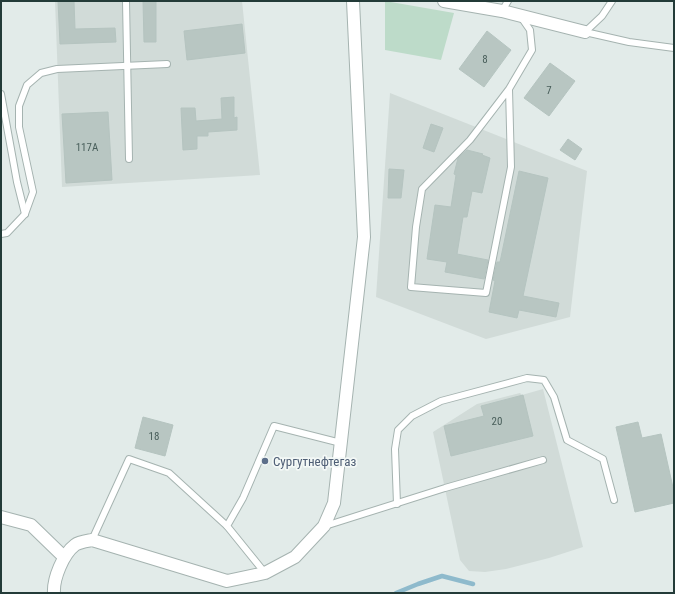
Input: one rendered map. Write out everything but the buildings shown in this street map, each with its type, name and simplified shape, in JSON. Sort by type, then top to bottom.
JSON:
[{"type":"street","points":[[54,593],[53,586],[64,557],[76,544],[92,540],[227,581],[265,573],[295,557],[324,526],[334,503],[364,237],[353,1]]},
{"type":"street","points":[[444,1],[505,6],[519,16],[585,32]]},
{"type":"street","points":[[1,516],[31,524],[64,557]]},
{"type":"lane","points":[[126,1],[128,159]]},
{"type":"lane","points":[[585,32],[602,16],[612,1]]},
{"type":"lane","points":[[509,89],[511,166],[486,293],[411,287],[416,227],[422,189],[470,140],[509,89],[532,50],[530,30],[519,16]]},
{"type":"lane","points":[[585,32],[629,42],[674,48]]},
{"type":"lane","points":[[1,234],[7,232],[25,214],[33,192],[19,127],[19,106],[27,85],[41,73],[58,69],[167,64]]},
{"type":"lane","points":[[1,94],[17,182],[25,214]]},
{"type":"lane","points":[[397,504],[395,449],[398,430],[412,416],[441,401],[527,378],[544,380],[554,397],[567,440],[603,459],[614,500]]},
{"type":"lane","points":[[227,526],[243,498],[274,426],[341,443]]},
{"type":"lane","points":[[92,540],[129,459],[169,472],[227,526],[265,573]]},
{"type":"lane","points":[[324,526],[543,460]]},
{"type":"shaded area","points":[[55,1],[242,1],[260,175],[62,187]]},
{"type":"shaded area","points":[[390,93],[587,171],[570,317],[486,339],[376,297]]},
{"type":"shaded area","points":[[543,389],[583,547],[549,558],[506,569],[485,572],[469,571],[460,560],[433,432],[477,404]]},
{"type":"green space","points":[[385,1],[454,13],[441,60],[385,50]]},
{"type":"waterway","points":[[396,593],[442,576],[473,584]]},
{"type":"place","name":"Сургутнефтегаз","points":[[265,461]]}]
